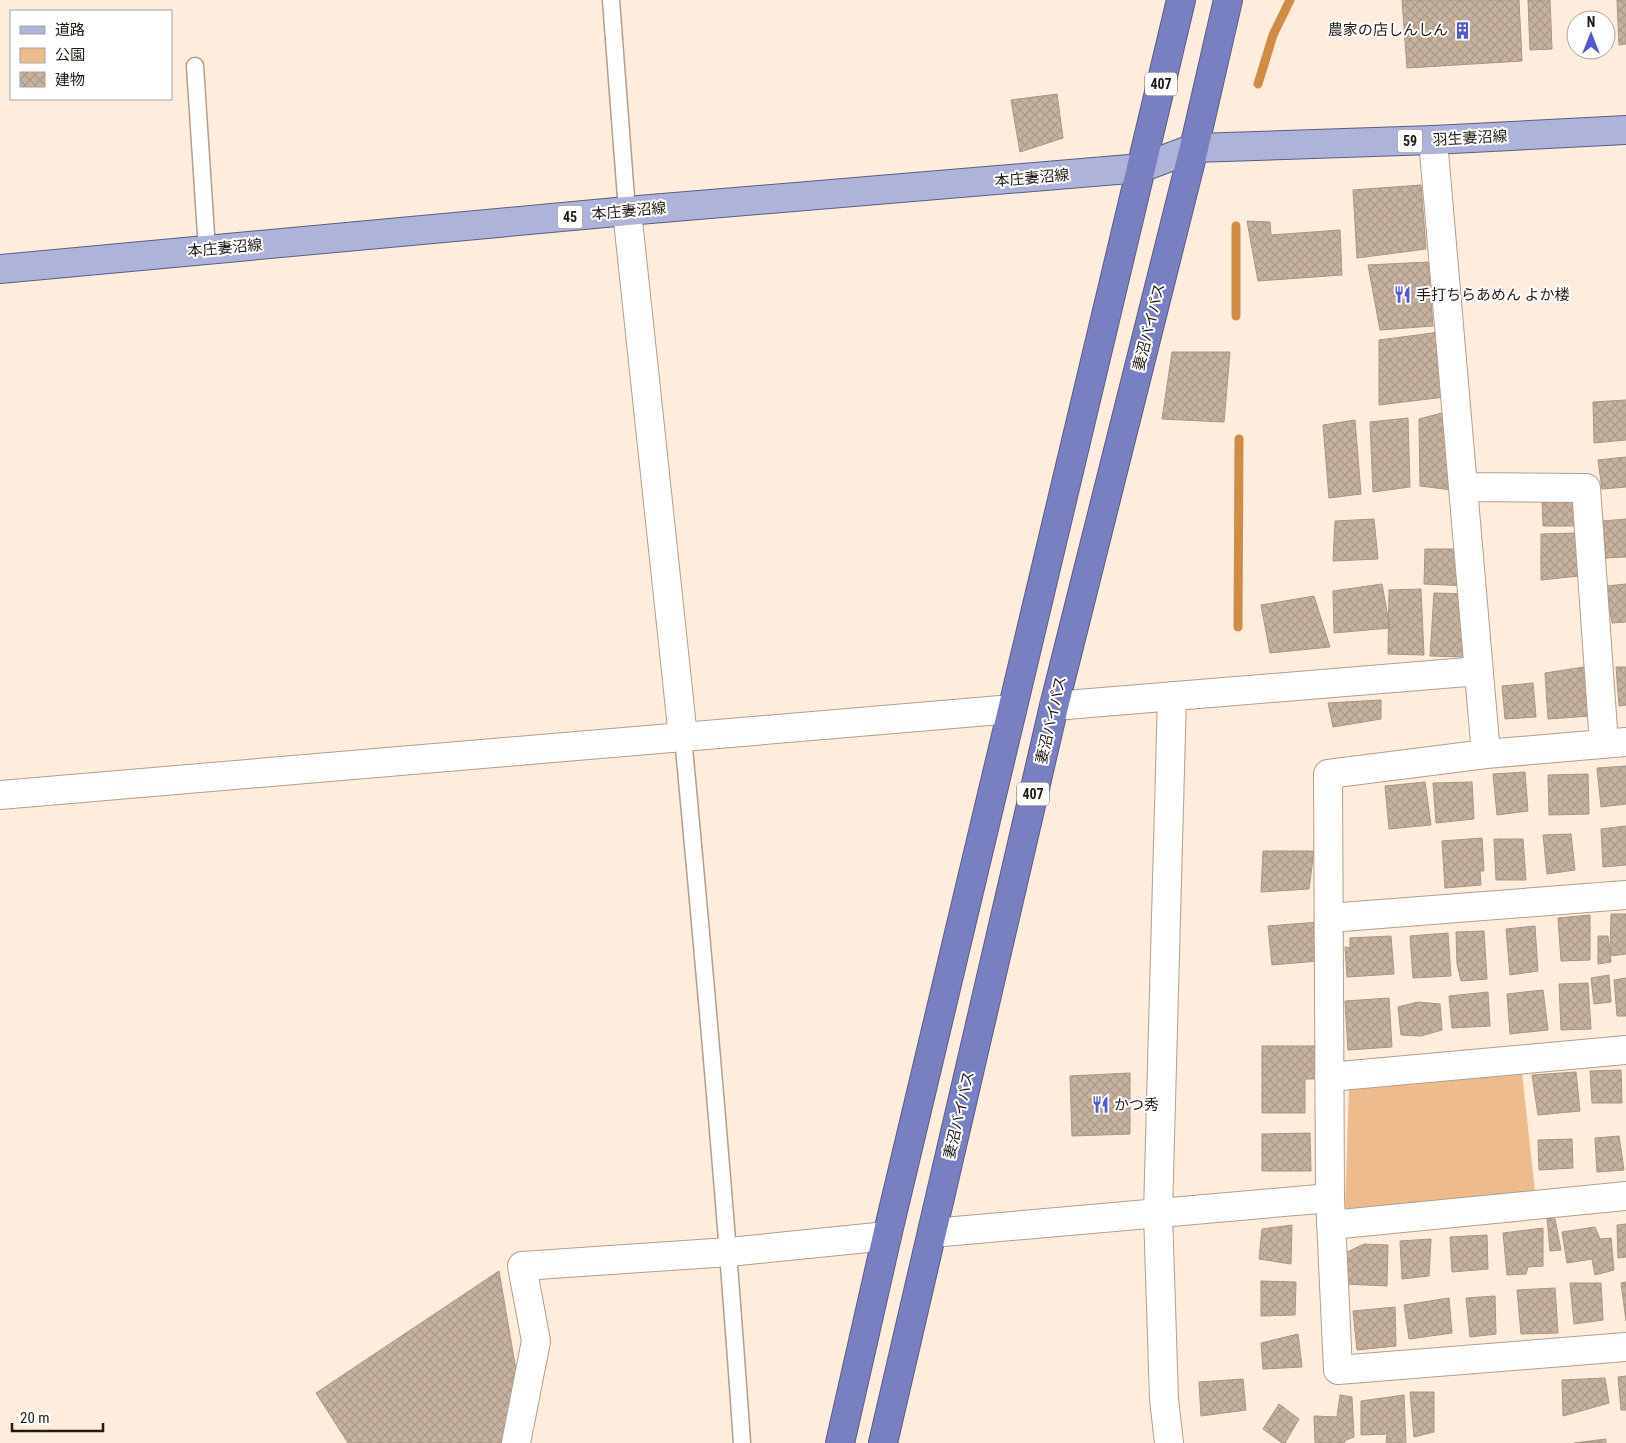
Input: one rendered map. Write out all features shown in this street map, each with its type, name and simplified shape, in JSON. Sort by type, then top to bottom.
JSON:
[{"type":"highway","name":"407","points":[[840,1443],[887,1236],[1181,0]]},
{"type":"highway","name":"妻沼バイパス","points":[[883,1443],[1054,706],[1194,148],[1228,0]]},
{"type":"main road","name":"羽生妻沼線","points":[[1194,148],[1433,140],[1626,130]]},
{"type":"main road","name":"本庄妻沼線","points":[[0,270],[627,211],[1141,168],[1194,148]]},
{"type":"street","points":[[1433,140],[1486,754]]},
{"type":"street","points":[[627,211],[683,737]]},
{"type":"street","points":[[1463,488],[1586,488],[1615,743],[1486,754],[1328,774],[1330,1212],[1338,1370],[1626,1348]]},
{"type":"street","points":[[1054,706],[1479,671]]},
{"type":"street","points":[[1169,1443],[1164,1399],[1158,1212],[1172,696]]},
{"type":"street","points":[[0,795],[1012,709]]},
{"type":"street","points":[[1329,918],[1626,895]]},
{"type":"street","points":[[1329,1077],[1626,1050]]},
{"type":"street","points":[[932,1233],[1158,1212],[1330,1212],[1626,1196]]},
{"type":"street","points":[[516,1443],[536,1341],[522,1266],[729,1252],[887,1236]]},
{"type":"lane","points":[[611,0],[627,211]]},
{"type":"lane","points":[[196,66],[207,250]]},
{"type":"lane","points":[[683,737],[729,1252],[742,1443]]},
{"type":"green space","points":[[1522,1072],[1535,1192],[1345,1210],[1349,1086]]},
{"type":"building","name":"農家の店しんしん","points":[[1402,0],[1519,0],[1522,61],[1407,68]]},
{"type":"building","points":[[1528,0],[1550,0],[1552,49],[1530,50]]},
{"type":"building","points":[[1617,0],[1626,0],[1626,44],[1619,45]]},
{"type":"building","points":[[1057,94],[1063,138],[1020,152],[1011,100]]},
{"type":"building","points":[[1421,185],[1426,249],[1357,258],[1353,190]]},
{"type":"building","points":[[1247,221],[1270,222],[1271,235],[1340,230],[1342,275],[1258,281]]},
{"type":"building","name":"手打ちらあめん よか楼","points":[[1428,262],[1433,326],[1380,330],[1368,265]]},
{"type":"building","points":[[1440,332],[1445,397],[1379,405],[1379,340]]},
{"type":"building","points":[[1172,352],[1230,352],[1224,422],[1162,419]]},
{"type":"building","points":[[1626,400],[1626,440],[1594,443],[1593,402]]},
{"type":"building","points":[[1449,411],[1452,490],[1420,486],[1419,419]]},
{"type":"building","points":[[1408,418],[1410,487],[1373,492],[1370,422]]},
{"type":"building","points":[[1355,420],[1361,494],[1329,498],[1323,425]]},
{"type":"building","points":[[1626,457],[1626,487],[1602,489],[1598,460]]},
{"type":"building","points":[[1577,495],[1585,526],[1543,526],[1542,497]]},
{"type":"building","points":[[1374,519],[1378,559],[1333,561],[1335,521]]},
{"type":"building","points":[[1626,519],[1626,557],[1606,558],[1603,521]]},
{"type":"building","points":[[1576,533],[1579,576],[1541,580],[1541,534]]},
{"type":"building","points":[[1425,549],[1465,549],[1468,586],[1424,584]]},
{"type":"building","points":[[1382,584],[1390,628],[1334,633],[1333,591]]},
{"type":"building","points":[[1626,584],[1626,622],[1612,623],[1606,586]]},
{"type":"building","points":[[1421,589],[1424,655],[1388,654],[1389,590]]},
{"type":"building","points":[[1434,593],[1469,594],[1470,657],[1430,656]]},
{"type":"building","points":[[1314,596],[1330,647],[1270,653],[1261,605]]},
{"type":"building","points":[[1584,667],[1590,716],[1548,719],[1545,673]]},
{"type":"building","points":[[1616,667],[1626,667],[1626,705],[1619,706]]},
{"type":"building","points":[[1533,683],[1536,717],[1505,719],[1502,686]]},
{"type":"building","points":[[1381,700],[1381,719],[1333,727],[1328,703]]},
{"type":"building","points":[[1626,766],[1626,804],[1601,807],[1597,768]]},
{"type":"building","points":[[1525,772],[1528,811],[1497,815],[1493,774]]},
{"type":"building","points":[[1588,774],[1589,814],[1549,815],[1548,775]]},
{"type":"building","points":[[1425,782],[1431,825],[1389,829],[1385,786]]},
{"type":"building","points":[[1472,782],[1474,819],[1436,823],[1433,783]]},
{"type":"building","points":[[1626,826],[1626,865],[1603,867],[1601,829]]},
{"type":"building","points":[[1571,834],[1575,870],[1547,874],[1543,835]]},
{"type":"building","points":[[1482,838],[1484,871],[1480,871],[1481,885],[1445,888],[1442,841]]},
{"type":"building","points":[[1494,839],[1523,839],[1526,880],[1496,880]]},
{"type":"building","points":[[1263,851],[1314,851],[1309,889],[1261,892]]},
{"type":"building","points":[[1611,914],[1626,914],[1626,954],[1610,956]]},
{"type":"building","points":[[1590,915],[1590,960],[1561,961],[1558,918]]},
{"type":"building","points":[[1319,922],[1318,961],[1272,965],[1268,926]]},
{"type":"building","points":[[1535,926],[1538,971],[1510,975],[1506,929]]},
{"type":"building","points":[[1484,931],[1487,979],[1461,981],[1457,964],[1456,932]]},
{"type":"building","points":[[1448,933],[1451,976],[1413,978],[1410,936]]},
{"type":"building","points":[[1391,936],[1394,974],[1347,977],[1345,947],[1350,948],[1350,938]]},
{"type":"building","points":[[1598,936],[1608,936],[1611,962],[1598,964]]},
{"type":"building","points":[[1609,975],[1611,1002],[1594,1004],[1591,978]]},
{"type":"building","points":[[1626,978],[1626,1016],[1617,1016],[1614,980]]},
{"type":"building","points":[[1588,983],[1591,1029],[1561,1030],[1559,984]]},
{"type":"building","points":[[1543,990],[1548,1030],[1510,1034],[1507,994]]},
{"type":"building","points":[[1488,992],[1490,1026],[1452,1028],[1449,996]]},
{"type":"building","points":[[1389,998],[1392,1047],[1348,1050],[1345,1001]]},
{"type":"building","points":[[1418,1002],[1440,1004],[1442,1030],[1421,1036],[1401,1035],[1398,1007]]},
{"type":"building","points":[[1262,1046],[1326,1046],[1326,1079],[1305,1079],[1305,1113],[1262,1113]]},
{"type":"building","points":[[1621,1070],[1622,1103],[1592,1103],[1590,1071]]},
{"type":"building","points":[[1576,1072],[1580,1111],[1538,1115],[1532,1075]]},
{"type":"building","name":"かつ秀","points":[[1130,1073],[1130,1134],[1072,1136],[1070,1076]]},
{"type":"building","points":[[1310,1133],[1311,1171],[1262,1171],[1262,1134]]},
{"type":"building","points":[[1619,1136],[1624,1170],[1597,1172],[1595,1138]]},
{"type":"building","points":[[1572,1139],[1573,1168],[1539,1170],[1538,1140]]},
{"type":"building","points":[[1547,1218],[1555,1219],[1561,1250],[1550,1251]]},
{"type":"building","points":[[1626,1224],[1626,1257],[1618,1258],[1617,1225]]},
{"type":"building","points":[[1292,1225],[1291,1264],[1259,1259],[1262,1229]]},
{"type":"building","points":[[1595,1227],[1600,1239],[1611,1238],[1614,1270],[1595,1275],[1592,1259],[1567,1263],[1562,1232]]},
{"type":"building","points":[[1543,1228],[1543,1266],[1528,1267],[1526,1274],[1507,1275],[1503,1233]]},
{"type":"building","points":[[1487,1235],[1488,1269],[1452,1272],[1450,1237]]},
{"type":"building","points":[[1431,1239],[1429,1276],[1402,1279],[1400,1241]]},
{"type":"building","points":[[1364,1244],[1388,1245],[1387,1286],[1345,1284],[1345,1253]]},
{"type":"building","points":[[499,1271],[516,1370],[506,1443],[348,1443],[316,1393]]},
{"type":"building","points":[[1261,1281],[1296,1282],[1295,1315],[1261,1316]]},
{"type":"building","points":[[1626,1282],[1626,1321],[1621,1283]]},
{"type":"building","points":[[1570,1283],[1601,1283],[1603,1320],[1574,1324]]},
{"type":"building","points":[[1555,1288],[1558,1333],[1521,1334],[1517,1290]]},
{"type":"building","points":[[1495,1296],[1496,1334],[1470,1337],[1466,1298]]},
{"type":"building","points":[[1449,1298],[1452,1333],[1409,1339],[1404,1305]]},
{"type":"building","points":[[1395,1307],[1396,1346],[1357,1350],[1353,1311]]},
{"type":"building","points":[[1298,1334],[1302,1367],[1263,1369],[1261,1343]]},
{"type":"building","points":[[1626,1376],[1626,1410],[1621,1410],[1618,1377]]},
{"type":"building","points":[[1605,1378],[1609,1403],[1563,1416],[1562,1380]]},
{"type":"building","points":[[1243,1379],[1246,1410],[1201,1416],[1199,1382]]},
{"type":"building","points":[[1410,1392],[1434,1392],[1434,1432],[1414,1437]]},
{"type":"building","points":[[1340,1395],[1352,1397],[1354,1437],[1344,1441],[1345,1443],[1315,1443],[1314,1416],[1337,1417]]},
{"type":"building","points":[[1404,1395],[1406,1443],[1386,1443],[1387,1434],[1361,1435],[1361,1401]]},
{"type":"building","points":[[1279,1404],[1299,1419],[1285,1443],[1282,1443],[1263,1429]]},
{"type":"building","points":[[1606,1439],[1606,1443],[1574,1443]]},
{"type":"waterway","points":[[1258,84],[1273,35],[1290,0]]},
{"type":"waterway","points":[[1236,226],[1236,316]]},
{"type":"waterway","points":[[1238,627],[1239,439]]},
{"type":"place","name":"農家の店しんしん","points":[[1462,30]]},
{"type":"place","name":"手打ちらあめん よか楼","points":[[1402,295]]},
{"type":"place","name":"かつ秀","points":[[1100,1105]]}]
